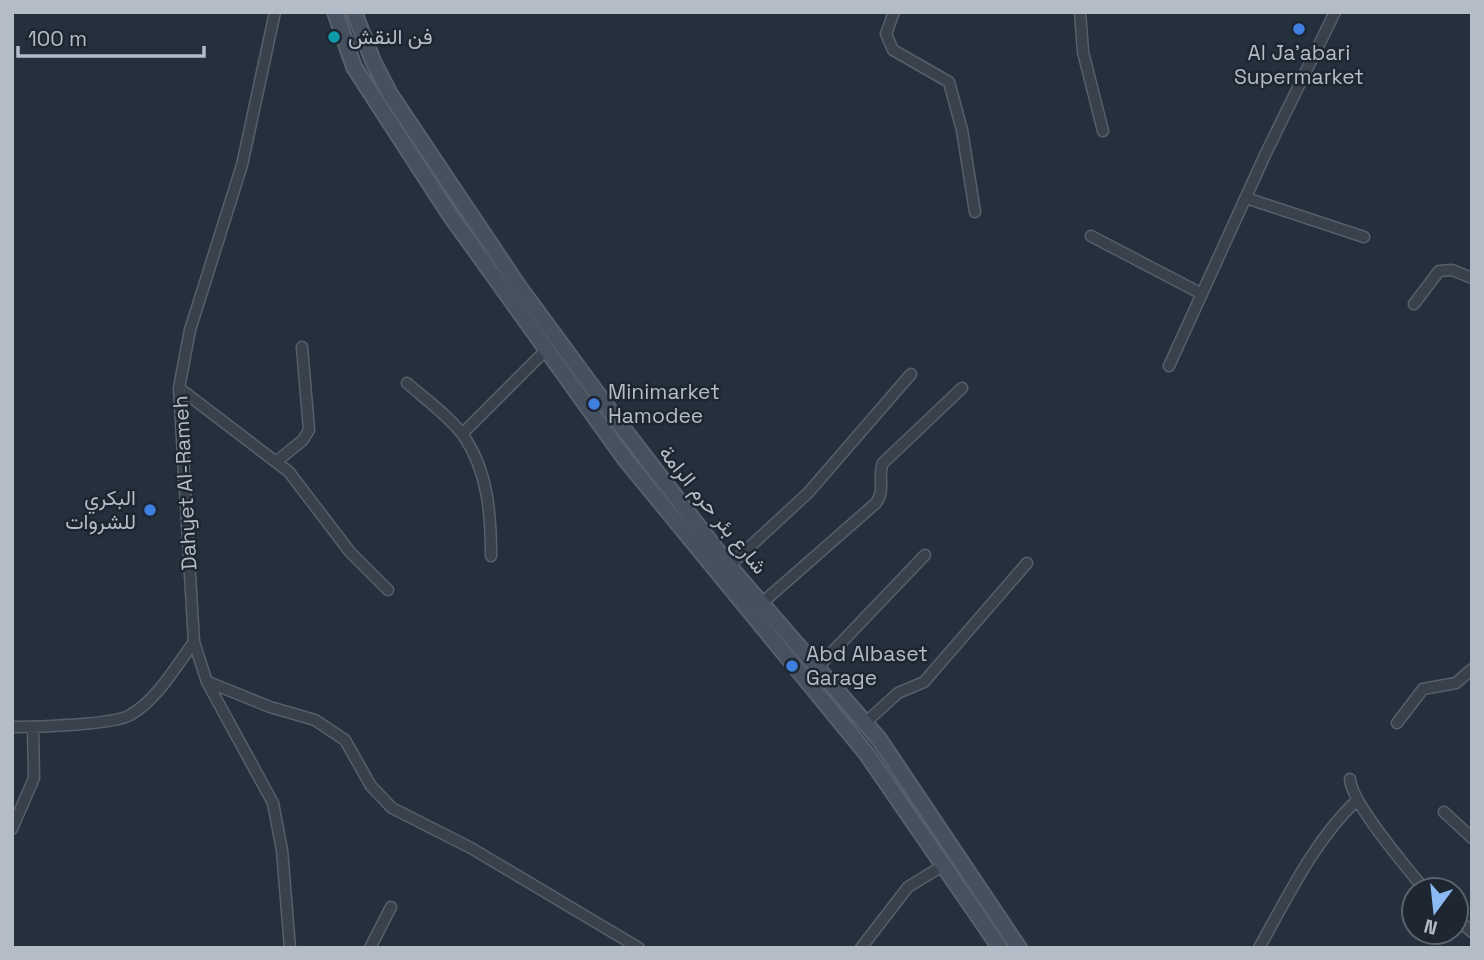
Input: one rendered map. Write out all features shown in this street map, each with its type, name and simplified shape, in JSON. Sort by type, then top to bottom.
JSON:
[{"type":"main road","name":"شارع بئر حرم الرامة","points":[[335,12],[354,67],[450,215],[625,459],[866,753],[1000,948]]},
{"type":"main road","name":"شارع بئر حرم الرامة","points":[[354,12],[373,61],[390,94],[517,284],[674,498],[865,723],[1019,948]]},
{"type":"street","name":"Dahyet Al-Rameh","points":[[275,12],[242,165],[190,330],[179,388],[194,642],[207,682],[273,803],[282,850],[290,948]]},
{"type":"street","points":[[894,12],[886,34],[889,46],[949,82],[962,130],[975,212]]},
{"type":"street","points":[[1080,12],[1083,52],[1103,131]]},
{"type":"street","points":[[1169,366],[1335,12]]},
{"type":"street","points":[[1246,198],[1364,237]]},
{"type":"street","points":[[1091,236],[1202,294]]},
{"type":"street","points":[[1413,304],[1439,271],[1452,270],[1472,278]]},
{"type":"street","points":[[276,461],[303,440],[309,430],[302,347]]},
{"type":"street","points":[[462,434],[547,349]]},
{"type":"street","points":[[729,566],[808,493],[911,374]]},
{"type":"street","points":[[407,383],[462,434],[480,467],[491,514],[491,556]]},
{"type":"street","points":[[762,603],[876,503],[881,493],[880,472],[883,463],[962,387]]},
{"type":"street","points":[[179,388],[289,472],[350,552],[387,590]]},
{"type":"street","points":[[818,667],[925,555]]},
{"type":"street","points":[[865,723],[898,692],[923,682],[1027,563]]},
{"type":"street","points":[[12,727],[108,723],[128,717],[157,690],[194,642]]},
{"type":"street","points":[[1397,723],[1423,689],[1456,683],[1472,669]]},
{"type":"street","points":[[207,682],[270,707],[315,720],[345,740],[371,786],[392,808],[471,848],[639,948]]},
{"type":"street","points":[[12,829],[34,778],[33,727]]},
{"type":"street","points":[[1350,779],[1357,800],[1414,876]]},
{"type":"street","points":[[1259,948],[1309,859],[1336,820],[1357,800]]},
{"type":"street","points":[[1444,812],[1472,838]]},
{"type":"street","points":[[861,948],[908,887],[944,865]]},
{"type":"street","points":[[370,948],[391,907]]},
{"type":"place","name":"Al Ja'abari Supermarket","points":[[1299,29]]},
{"type":"place","name":"فن النقش","points":[[334,37]]},
{"type":"place","name":"Minimarket Hamodee","points":[[594,404]]},
{"type":"place","name":"البكري للشروات","points":[[150,510]]},
{"type":"place","name":"Abd Albaset Garage","points":[[792,666]]}]
